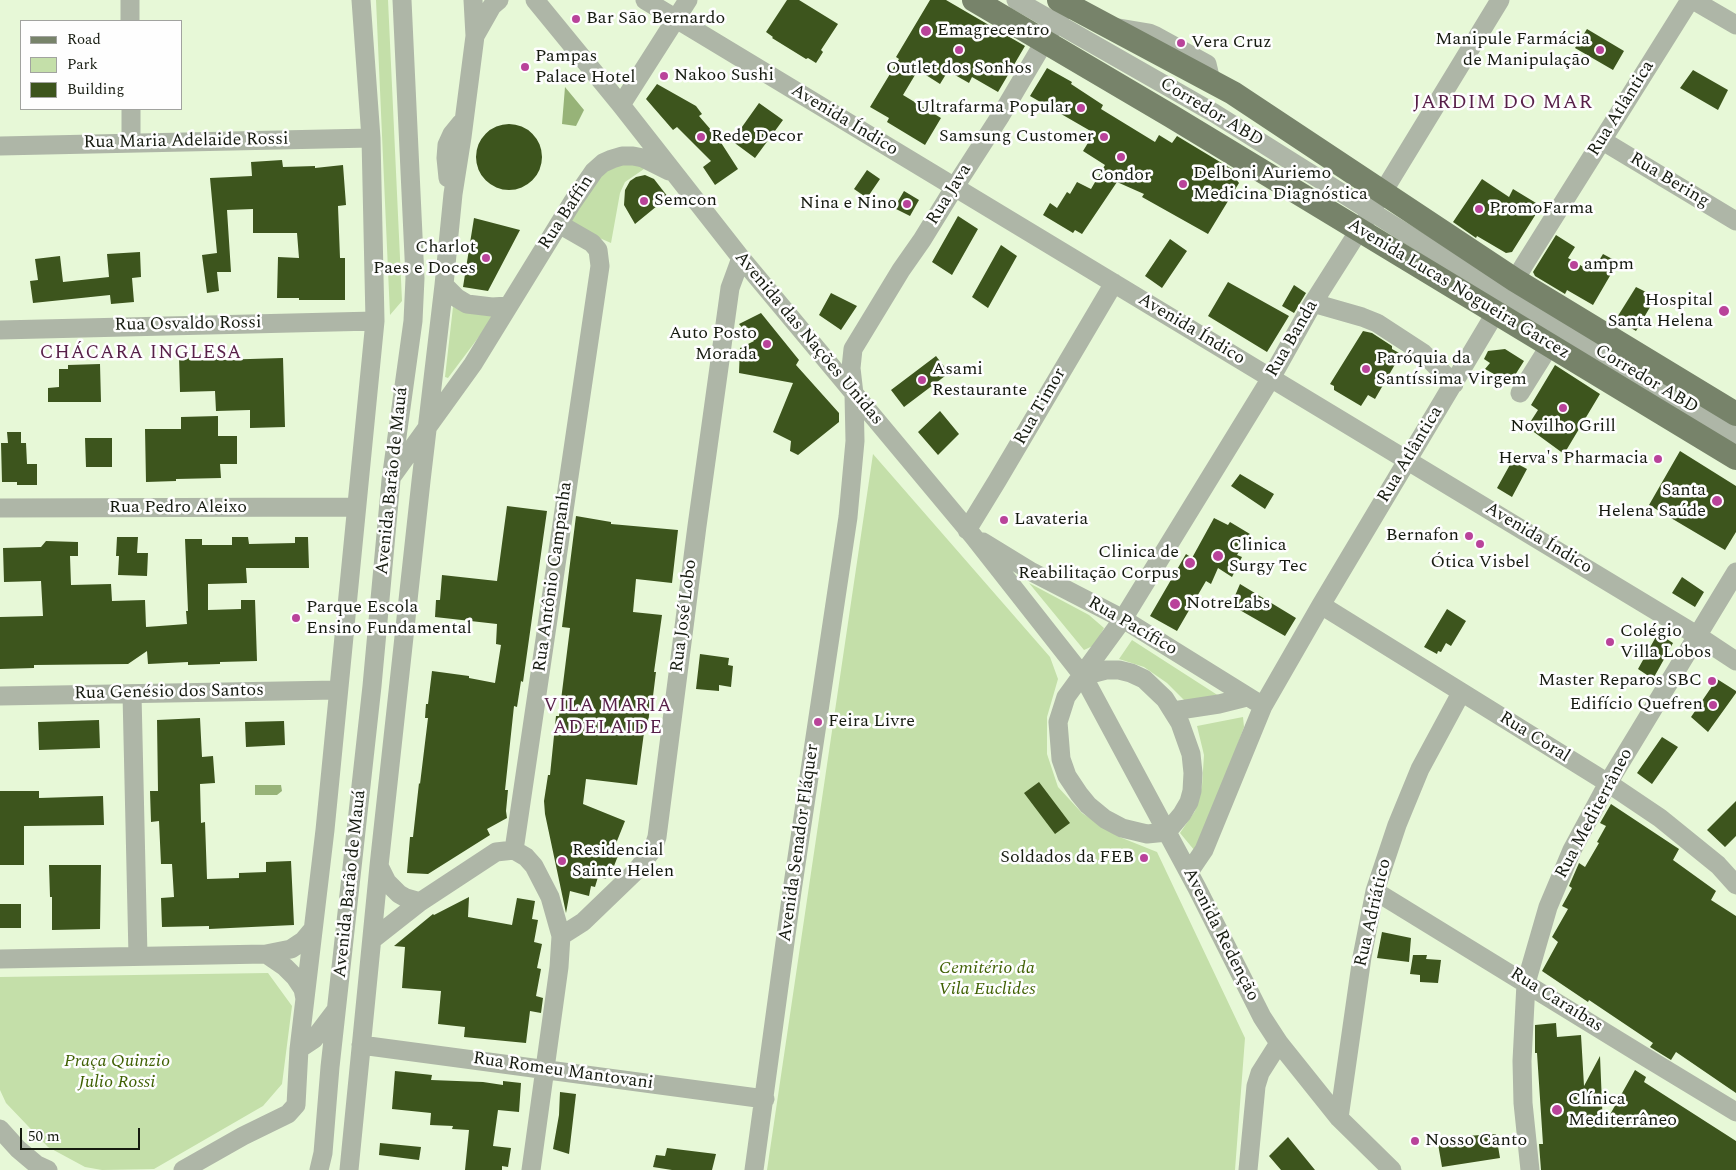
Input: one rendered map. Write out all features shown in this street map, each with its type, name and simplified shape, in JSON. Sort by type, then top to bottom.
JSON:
[{"type":"main road","name":"Avenida Lucas Nogueira Garcez","points":[[974,0],[1058,14],[1107,26],[1233,93],[1506,296],[1550,345],[1736,458]]},
{"type":"main road","name":"Avenida Lucas Nogueira Garcez","points":[[1058,14],[1171,116],[1359,230],[1506,296],[1736,414]]},
{"type":"street","points":[[130,0],[130,20]]},
{"type":"street","name":"Avenida Barão de Mauá","points":[[183,1170],[243,1136],[283,1117],[294,1109],[296,1105],[300,1048],[314,929],[375,321],[371,138],[361,0]]},
{"type":"street","name":"Avenida Barão de Mauá","points":[[319,1170],[323,1153],[372,686],[391,478],[416,278],[402,0]]},
{"type":"street","name":"Avenida Barão de Mauá","points":[[349,1170],[379,866],[427,427],[453,194],[465,119],[475,36],[474,0]]},
{"type":"street","name":"Avenida Barão de Mauá","points":[[475,36],[492,6],[499,0]]},
{"type":"street","name":"Avenida das Nações Unidas","points":[[535,0],[622,105],[741,258],[970,533],[1083,676]]},
{"type":"street","name":"Avenida Índico","points":[[645,0],[1698,636],[1736,661]]},
{"type":"street","points":[[622,105],[688,0]]},
{"type":"street","name":"Corredor ABD","points":[[1016,0],[1058,14],[1214,113],[1378,201]]},
{"type":"street","name":"Rua Banda","points":[[1167,832],[1148,834],[1122,828],[1105,819],[1088,805],[1079,794],[1067,776],[1061,759],[1058,722],[1066,697],[1123,619],[1271,378],[1313,303],[1378,201],[1500,0]]},
{"type":"street","points":[[1692,0],[1736,25]]},
{"type":"street","name":"Rua Atlântica","points":[[1189,872],[1204,850],[1255,702],[1321,606],[1506,296],[1692,0]]},
{"type":"street","name":"Rua Java","points":[[848,517],[855,441],[854,394],[851,368],[852,349],[1001,115],[1058,14]]},
{"type":"street","points":[[131,110],[131,143]]},
{"type":"street","name":"Rua Maria Adelaide Rossi","points":[[0,146],[371,138]]},
{"type":"street","name":"Rua Bering","points":[[1603,140],[1736,222]]},
{"type":"street","name":"Rua Baffin","points":[[391,478],[472,364],[587,180],[603,164],[622,156],[643,158],[676,175]]},
{"type":"street","name":"Rua Antônio Campanha","points":[[514,850],[600,266],[598,250],[592,243],[559,224]]},
{"type":"street","name":"Rua José Lobo","points":[[560,936],[583,922],[637,870],[653,849],[657,837],[730,288],[741,258]]},
{"type":"street","name":"Rua Timor","points":[[970,533],[1114,283]]},
{"type":"street","points":[[444,285],[456,298],[467,304],[477,306],[508,306]]},
{"type":"street","name":"Corredor ABD","points":[[1506,296],[1736,435]]},
{"type":"street","points":[[1313,303],[1377,323],[1409,342],[1423,353],[1454,384]]},
{"type":"street","name":"Rua Osvaldo Rossi","points":[[0,330],[375,321]]},
{"type":"street","points":[[1520,393],[1550,345]]},
{"type":"street","points":[[365,429],[397,434]]},
{"type":"street","name":"Rua Pedro Aleixo","points":[[0,508],[356,507]]},
{"type":"street","name":"Avenida Senador Fláquer","points":[[754,1170],[792,891],[848,517]]},
{"type":"street","name":"Rua Pacífico","points":[[970,533],[1032,572],[1123,619],[1255,702]]},
{"type":"street","name":"Rua Mediterrâneo","points":[[1530,1170],[1523,1103],[1522,1061],[1526,983],[1548,907],[1572,850],[1608,783],[1736,572]]},
{"type":"street","name":"Rua Coral","points":[[1321,606],[1608,783],[1660,818],[1718,865],[1736,885]]},
{"type":"street","points":[[1083,676],[1106,670],[1119,670],[1131,673],[1144,679],[1154,687],[1173,711],[1186,736],[1191,754],[1193,773],[1192,792],[1189,802],[1167,832]]},
{"type":"street","name":"Avenida Redenção","points":[[1083,676],[1189,872],[1262,1017],[1280,1044],[1339,1118],[1392,1170]]},
{"type":"street","name":"Rua Genésio dos Santos","points":[[0,696],[337,690]]},
{"type":"street","name":"Rua Adriático","points":[[1339,1118],[1362,957],[1375,890],[1397,825],[1420,769],[1461,693]]},
{"type":"street","points":[[132,694],[138,956]]},
{"type":"street","points":[[1173,711],[1219,704],[1255,702]]},
{"type":"street","points":[[373,939],[420,902],[496,852],[514,850],[526,857],[543,880],[550,897],[560,936],[558,967],[531,1170]]},
{"type":"street","points":[[379,866],[387,882],[398,894],[420,902]]},
{"type":"street","name":"Rua Caraíbas","points":[[1375,890],[1642,1056],[1736,1112]]},
{"type":"street","points":[[137,913],[150,946],[159,956]]},
{"type":"street","points":[[0,959],[266,954],[291,949],[303,941],[314,929]]},
{"type":"street","points":[[266,954],[285,967],[295,977],[303,989],[305,1000]]},
{"type":"street","points":[[300,1048],[314,1039],[338,1009]]},
{"type":"street","points":[[1248,1170],[1256,1086],[1260,1072],[1280,1044]]},
{"type":"street","name":"Rua Romeu Mantovani","points":[[361,1045],[765,1099]]},
{"type":"street","points":[[0,1129],[18,1149],[38,1165],[48,1170]]},
{"type":"green space","points":[[376,0],[388,0],[402,301],[390,315]]},
{"type":"green space","points":[[640,162],[644,169],[625,182],[620,193],[611,243],[563,222],[603,168]]},
{"type":"green space","points":[[453,307],[496,314],[448,378],[445,377]]},
{"type":"green space","name":"Cemitério da Vila Euclides","points":[[873,454],[1050,657],[1058,679],[1047,717],[1047,754],[1058,787],[1082,813],[1117,836],[1157,852],[1245,1038],[1235,1170],[767,1170]]},
{"type":"green space","points":[[1029,583],[1089,615],[1104,628],[1095,645],[1084,650]]},
{"type":"green space","points":[[1132,640],[1219,696],[1186,702],[1167,683],[1144,667],[1119,659]]},
{"type":"green space","points":[[1243,717],[1244,727],[1204,836],[1195,851],[1180,833],[1195,811],[1202,786],[1204,755],[1197,726]]},
{"type":"green space","name":"Praça Quinzio Julio Rossi","points":[[268,973],[292,1006],[282,1084],[263,1106],[154,1169],[102,1170],[85,1167],[48,1147],[6,1103],[0,1090],[0,977]]},
{"type":"shaded area","points":[[565,87],[584,110],[576,126],[562,124]]},
{"type":"shaded area","points":[[255,785],[281,785],[282,791],[277,795],[255,795]]},
{"type":"building","points":[[787,0],[799,0],[838,24],[821,50],[823,52],[816,63],[772,38],[766,32]]},
{"type":"building","points":[[930,0],[946,0],[1025,46],[998,92],[972,77],[969,83],[948,71],[940,84],[918,70],[903,95],[941,118],[925,145],[887,122],[889,118],[870,107],[899,59],[896,57]]},
{"type":"building","name":"Manipule Farmácia de Manipulação","points":[[1587,29],[1624,51],[1613,70],[1575,48]]},
{"type":"building","points":[[1047,68],[1072,82],[1071,84],[1103,105],[1101,109],[1155,142],[1159,135],[1172,143],[1177,136],[1240,174],[1236,179],[1239,183],[1208,234],[1142,197],[1144,194],[1117,182],[1082,234],[1075,230],[1073,233],[1043,215],[1050,203],[1057,208],[1067,192],[1070,194],[1077,182],[1091,189],[1105,165],[1083,151],[1094,133],[1030,96]]},
{"type":"building","points":[[1693,70],[1728,90],[1718,110],[1680,88]]},
{"type":"building","points":[[657,84],[696,106],[702,114],[699,116],[718,138],[738,169],[715,185],[703,167],[711,161],[677,127],[673,130],[646,99]]},
{"type":"building","points":[[759,103],[783,120],[755,158],[732,141]]},
{"type":"building","points":[[502,124],[516,124],[528,129],[537,138],[542,150],[540,170],[533,181],[516,190],[502,190],[490,185],[481,176],[476,164],[476,150],[481,138],[490,129]]},
{"type":"building","points":[[282,160],[283,167],[315,166],[315,168],[343,165],[346,205],[338,206],[340,258],[345,258],[345,300],[277,298],[278,257],[299,258],[297,233],[253,233],[253,209],[227,210],[231,272],[217,272],[219,291],[207,293],[202,255],[217,253],[210,178],[252,176],[251,162]]},
{"type":"building","points":[[867,170],[880,179],[867,198],[854,189]]},
{"type":"building","name":"Semcon","points":[[645,175],[654,179],[668,197],[635,224],[624,205],[625,190],[630,181]]},
{"type":"building","points":[[1482,179],[1509,197],[1513,189],[1541,206],[1512,252],[1506,253],[1477,236],[1476,238],[1453,222]]},
{"type":"building","name":"Nina e Nino","points":[[904,191],[919,200],[910,216],[894,208]]},
{"type":"building","points":[[958,216],[978,229],[952,275],[932,262]]},
{"type":"building","name":"Charlot Paes e Doces","points":[[474,218],[520,230],[488,291],[463,287]]},
{"type":"building","points":[[1556,235],[1575,247],[1568,258],[1592,272],[1603,254],[1618,262],[1593,305],[1567,290],[1565,294],[1535,276],[1533,272]]},
{"type":"building","points":[[1170,239],[1187,251],[1162,288],[1145,276]]},
{"type":"building","points":[[1001,245],[1017,256],[988,308],[972,297]]},
{"type":"building","points":[[140,252],[141,277],[132,278],[134,302],[111,304],[110,295],[33,303],[30,281],[38,280],[35,259],[60,256],[63,282],[109,277],[107,254]]},
{"type":"building","points":[[1228,282],[1289,316],[1267,352],[1208,316]]},
{"type":"building","points":[[1294,285],[1306,293],[1294,313],[1282,306]]},
{"type":"building","points":[[1636,287],[1656,297],[1636,331],[1616,319]]},
{"type":"building","points":[[831,293],[857,306],[841,330],[819,315]]},
{"type":"building","points":[[761,313],[799,360],[796,365],[839,413],[839,422],[798,455],[790,451],[791,441],[773,432],[793,383],[739,373],[740,348],[754,341],[739,324]]},
{"type":"building","name":"Paróquia da Santíssima Virgem","points":[[1363,331],[1372,333],[1401,354],[1375,399],[1368,395],[1361,406],[1334,390],[1334,386],[1330,384]]},
{"type":"building","points":[[1505,349],[1524,361],[1510,383],[1485,369],[1490,363],[1484,359],[1488,351]]},
{"type":"building","points":[[217,356],[217,360],[283,358],[285,427],[250,428],[250,410],[216,411],[215,391],[180,392],[179,357]]},
{"type":"building","name":"Asami Restaurante","points":[[936,356],[949,373],[904,407],[891,390]]},
{"type":"building","points":[[100,364],[101,402],[48,402],[48,388],[59,387],[59,369],[68,369],[68,365]]},
{"type":"building","name":"Novilho Grill","points":[[1555,365],[1600,394],[1564,454],[1527,427],[1538,410],[1531,405]]},
{"type":"building","points":[[940,411],[959,434],[938,455],[918,432]]},
{"type":"building","points":[[218,416],[218,436],[237,436],[237,464],[220,464],[221,478],[146,482],[145,429],[181,429],[181,417]]},
{"type":"building","points":[[7,432],[21,432],[21,443],[26,443],[27,464],[37,464],[37,485],[17,485],[17,482],[2,482],[1,443],[8,443]]},
{"type":"building","points":[[85,438],[112,438],[112,467],[86,467]]},
{"type":"building","name":"Santa Helena Saúde","points":[[1680,451],[1736,486],[1736,532],[1725,550],[1649,505]]},
{"type":"building","points":[[1512,461],[1527,469],[1512,497],[1497,488]]},
{"type":"building","points":[[1240,474],[1274,494],[1265,509],[1231,486]]},
{"type":"building","points":[[507,506],[547,511],[523,682],[521,681],[517,707],[514,706],[505,790],[508,790],[507,818],[487,829],[490,835],[428,874],[407,873],[410,837],[413,837],[420,784],[428,718],[425,718],[426,704],[428,704],[432,671],[469,676],[469,678],[495,683],[501,645],[496,644],[497,624],[435,617],[436,600],[440,600],[442,575],[497,581]]},
{"type":"building","points":[[576,516],[611,522],[611,524],[678,530],[672,583],[636,579],[633,612],[662,615],[654,672],[656,672],[653,696],[651,696],[648,725],[645,725],[637,785],[586,779],[583,804],[625,821],[615,846],[621,848],[614,866],[610,864],[606,879],[598,877],[595,887],[591,886],[589,896],[570,891],[566,913],[545,814],[544,801],[548,775],[550,775],[556,716],[559,716],[570,628],[562,627]]},
{"type":"building","points":[[1214,518],[1228,525],[1230,522],[1250,534],[1237,555],[1242,557],[1232,577],[1218,568],[1211,584],[1206,581],[1177,631],[1150,616],[1186,554],[1192,558]]},
{"type":"building","points":[[117,537],[138,537],[137,553],[148,553],[147,576],[118,575]]},
{"type":"building","points":[[232,537],[248,537],[249,544],[295,543],[295,537],[308,537],[309,568],[246,568],[247,583],[208,584],[208,610],[241,609],[241,600],[255,600],[257,661],[188,665],[188,662],[148,664],[147,651],[128,664],[34,665],[34,668],[0,669],[0,617],[43,616],[41,581],[4,582],[3,548],[41,547],[46,541],[78,542],[78,556],[70,556],[71,585],[111,584],[112,601],[145,600],[146,627],[187,624],[185,539],[202,539],[202,545],[232,545]]},
{"type":"building","points":[[1682,577],[1704,592],[1695,607],[1672,593]]},
{"type":"building","points":[[1240,584],[1296,618],[1285,636],[1231,605]]},
{"type":"building","points":[[1447,609],[1466,621],[1451,646],[1446,643],[1441,652],[1438,651],[1437,654],[1424,647]]},
{"type":"building","points":[[1658,633],[1673,643],[1653,679],[1638,669]]},
{"type":"building","points":[[700,654],[729,658],[728,665],[733,666],[731,687],[719,685],[719,691],[696,689]]},
{"type":"building","name":"Edifício Quefren","points":[[1717,679],[1736,691],[1736,693],[1708,732],[1691,717]]},
{"type":"building","points":[[200,718],[202,757],[213,756],[215,783],[200,784],[201,823],[205,822],[207,879],[239,878],[239,873],[266,872],[266,862],[291,861],[294,925],[209,929],[209,926],[162,927],[161,898],[174,897],[172,864],[161,864],[159,821],[151,822],[150,791],[158,791],[157,720]]},
{"type":"building","points":[[99,720],[100,748],[39,750],[38,722]]},
{"type":"building","points":[[284,721],[285,745],[246,747],[245,722]]},
{"type":"building","points":[[1662,737],[1678,747],[1652,784],[1637,773]]},
{"type":"building","points":[[1039,782],[1070,823],[1055,834],[1024,793]]},
{"type":"building","points":[[0,791],[39,791],[39,798],[103,796],[104,825],[24,826],[24,865],[0,865]]},
{"type":"building","points":[[1736,801],[1736,836],[1725,847],[1707,830]]},
{"type":"building","points":[[1611,804],[1679,849],[1673,860],[1716,891],[1711,900],[1736,916],[1736,1093],[1676,1052],[1671,1060],[1650,1047],[1653,1043],[1542,971],[1558,942],[1552,937],[1568,909],[1562,906],[1572,888],[1569,886],[1579,863],[1585,867],[1599,843],[1597,842],[1606,826],[1600,823]]},
{"type":"building","points":[[49,865],[101,865],[100,929],[52,930],[52,897],[50,897]]},
{"type":"building","points":[[469,897],[468,917],[512,925],[517,898],[535,901],[532,919],[538,920],[534,942],[542,944],[537,968],[541,969],[536,996],[543,998],[541,1013],[530,1011],[526,1043],[464,1037],[465,1027],[438,1024],[441,991],[402,988],[405,947],[394,946],[433,914]]},
{"type":"building","points":[[0,904],[21,904],[21,928],[0,928]]},
{"type":"building","points":[[1382,932],[1411,938],[1409,962],[1377,958]]},
{"type":"building","points":[[1413,955],[1427,955],[1426,959],[1441,960],[1438,983],[1420,982],[1420,975],[1410,974]]},
{"type":"building","points":[[1556,1023],[1557,1037],[1581,1035],[1584,1086],[1600,1056],[1603,1127],[1635,1070],[1646,1077],[1644,1082],[1736,1141],[1736,1170],[1541,1170],[1539,1144],[1543,1144],[1537,1053],[1535,1053],[1535,1025]]},
{"type":"building","points":[[395,1071],[432,1075],[431,1080],[483,1082],[503,1085],[503,1081],[521,1083],[519,1112],[498,1110],[493,1146],[511,1148],[508,1167],[502,1166],[502,1170],[465,1170],[469,1130],[452,1129],[453,1126],[430,1125],[431,1113],[392,1109]]},
{"type":"building","points":[[560,1092],[576,1094],[569,1154],[553,1149],[559,1115]]},
{"type":"building","points":[[1496,1134],[1500,1158],[1442,1167],[1437,1138]]},
{"type":"building","points":[[1288,1137],[1315,1170],[1281,1170],[1269,1156]]},
{"type":"building","points":[[380,1143],[421,1147],[419,1160],[379,1155]]},
{"type":"building","points":[[667,1148],[716,1154],[712,1170],[672,1170],[653,1167],[656,1155],[665,1156]]},
{"type":"place","name":"Bar São Bernardo","points":[[576,19]]},
{"type":"place","name":"Emagrecentro","points":[[926,31]]},
{"type":"place","name":"Vera Cruz","points":[[1181,43]]},
{"type":"place","name":"Outlet dos Sonhos","points":[[959,50]]},
{"type":"place","name":"Manipule Farmácia de Manipulação","points":[[1600,50]]},
{"type":"place","name":"Pampas Palace Hotel","points":[[525,67]]},
{"type":"place","name":"Nakoo Sushi","points":[[664,76]]},
{"type":"place","name":"Ultrafarma Popular","points":[[1081,108]]},
{"type":"place","name":"Rede Decor","points":[[701,137]]},
{"type":"place","name":"Samsung Customer","points":[[1104,137]]},
{"type":"place","name":"Condor","points":[[1121,157]]},
{"type":"place","name":"Delboni Auriemo Medicina Diagnóstica","points":[[1183,184]]},
{"type":"place","name":"Semcon","points":[[644,201]]},
{"type":"place","name":"Nina e Nino","points":[[907,204]]},
{"type":"place","name":"PromoFarma","points":[[1479,209]]},
{"type":"place","name":"Charlot Paes e Doces","points":[[486,258]]},
{"type":"place","name":"ampm","points":[[1574,265]]},
{"type":"place","name":"Hospital Santa Helena","points":[[1724,311]]},
{"type":"place","name":"Auto Posto Morada","points":[[767,344]]},
{"type":"place","name":"Paróquia da Santíssima Virgem","points":[[1366,369]]},
{"type":"place","name":"Asami Restaurante","points":[[922,380]]},
{"type":"place","name":"Novilho Grill","points":[[1563,408]]},
{"type":"place","name":"Herva's Pharmacia","points":[[1658,459]]},
{"type":"place","name":"Santa Helena Saúde","points":[[1717,501]]},
{"type":"place","name":"Lavateria","points":[[1004,520]]},
{"type":"place","name":"Bernafon","points":[[1469,536]]},
{"type":"place","name":"Ótica Visbel","points":[[1480,544]]},
{"type":"place","name":"Clinica Surgy Tec","points":[[1218,556]]},
{"type":"place","name":"Clinica de Reabilitação Corpus","points":[[1190,563]]},
{"type":"place","name":"NotreLabs","points":[[1175,604]]},
{"type":"place","name":"Parque Escola Ensino Fundamental","points":[[296,618]]},
{"type":"place","name":"Colégio Villa Lobos","points":[[1610,642]]},
{"type":"place","name":"Master Reparos SBC","points":[[1712,681]]},
{"type":"place","name":"Edifício Quefren","points":[[1713,705]]},
{"type":"place","name":"Feira Livre","points":[[818,722]]},
{"type":"place","name":"Soldados da FEB","points":[[1144,858]]},
{"type":"place","name":"Residencial Sainte Helen","points":[[562,861]]},
{"type":"place","name":"Clínica Mediterrâneo","points":[[1557,1110]]},
{"type":"place","name":"Nosso Canto","points":[[1415,1141]]},
{"type":"district","name":"JARDIM DO MAR","points":[[1503,104]]},
{"type":"district","name":"CHÁCARA INGLESA","points":[[141,354]]},
{"type":"district","name":"VILA MARIA ADELAIDE","points":[[608,718]]}]
